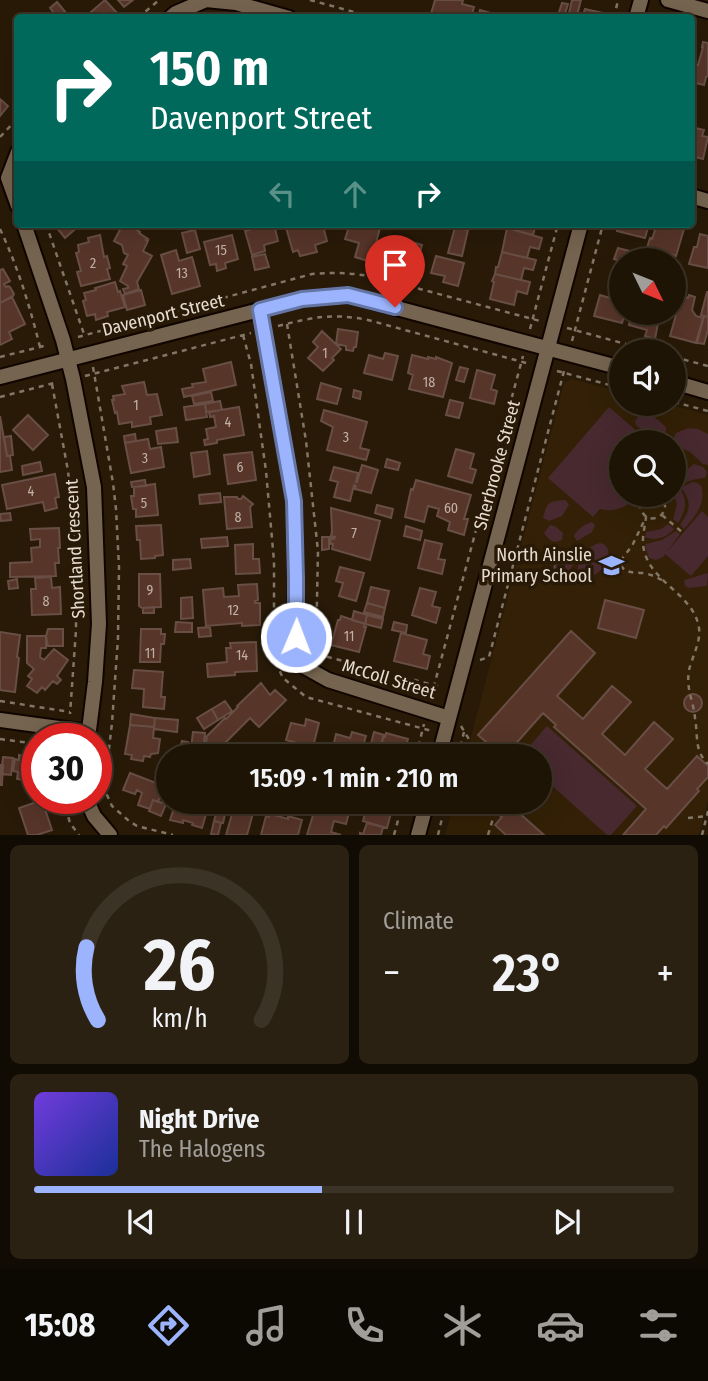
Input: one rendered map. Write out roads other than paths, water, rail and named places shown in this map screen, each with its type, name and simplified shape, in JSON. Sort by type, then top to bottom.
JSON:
[{"type":"street","points":[[175,14],[206,0],[236,3],[275,14]]},
{"type":"street","points":[[668,0],[708,11]]},
{"type":"street","points":[[14,162],[8,178],[14,195]]},
{"type":"street","name":"Shortland Crescent","points":[[25,228],[64,341],[94,487],[99,624],[90,723]]},
{"type":"street","name":"Sherbrooke Street","points":[[444,744],[455,721],[580,228]]},
{"type":"street","name":"Davenport Street","points":[[0,377],[302,299],[348,295],[609,365]]},
{"type":"street","name":"McColl Street","points":[[260,310],[294,501],[296,637],[303,666],[328,680],[455,721]]},
{"type":"street","points":[[686,386],[708,392]]},
{"type":"street","points":[[0,720],[21,724]]},
{"type":"street","points":[[93,814],[110,835]]},
{"type":"street","points":[[418,835],[424,814]]},
{"type":"place","name":"North Ainslie Primary School","points":[[612,565]]}]
